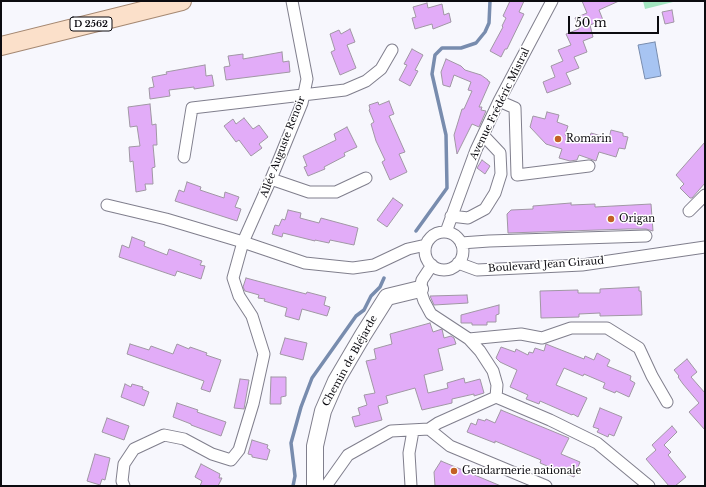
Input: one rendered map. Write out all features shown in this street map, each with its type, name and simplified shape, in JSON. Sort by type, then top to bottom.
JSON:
[{"type":"main road","name":"D 2562","points":[[1,46],[182,1]]},
{"type":"street","name":"Allée Auguste Renoir","points":[[124,486],[122,481],[124,464],[134,449],[164,435],[184,439],[212,454],[230,460],[239,450],[253,404],[264,354],[252,316],[239,296],[233,278],[243,242],[272,179],[291,132],[307,79],[292,1]]},
{"type":"street","name":"Avenue Frédéric Mistral","points":[[446,232],[476,150],[499,101],[552,1]]},
{"type":"street","points":[[184,157],[192,108],[344,90],[366,81],[381,68],[392,50]]},
{"type":"street","points":[[499,101],[515,108],[517,174],[589,166]]},
{"type":"street","points":[[451,216],[468,218],[485,209],[495,192],[501,174],[500,153],[483,135]]},
{"type":"street","points":[[272,179],[309,192],[336,192],[366,178]]},
{"type":"street","points":[[689,211],[705,195]]},
{"type":"street","points":[[107,205],[166,219],[243,242],[305,263],[353,268],[374,265],[408,249],[426,245]]},
{"type":"street","points":[[446,232],[455,235],[461,243],[463,250],[462,257],[458,263],[450,268],[436,268],[426,256],[426,245],[428,241],[436,234],[446,232]]},
{"type":"street","points":[[461,243],[646,236]]},
{"type":"street","name":"Boulevard Jean Giraud","points":[[458,263],[477,270],[582,265],[705,247]]},
{"type":"street","points":[[432,265],[422,280],[420,289],[424,301],[431,314],[469,339],[480,351],[493,371],[497,385],[496,397]]},
{"type":"street","name":"Chemin de Bléjarde","points":[[315,486],[315,446],[323,410],[336,381],[363,334],[387,297],[420,289]]},
{"type":"street","points":[[469,339],[521,334],[542,338],[571,328],[607,328],[639,348],[652,376],[667,402]]},
{"type":"street","points":[[326,486],[348,455],[392,431],[429,429],[438,423],[496,397],[550,420],[597,443],[649,486]]},
{"type":"street","points":[[429,429],[450,446],[546,486]]},
{"type":"street","points":[[411,486],[409,453],[413,431]]},
{"type":"green space","points":[[643,1],[677,1],[645,9]]},
{"type":"water","points":[[655,42],[661,76],[645,79],[638,45]]},
{"type":"building","points":[[510,1],[524,1],[519,12],[524,14],[507,49],[505,49],[501,57],[490,51],[503,27],[502,26],[506,18],[503,16]]},
{"type":"building","points":[[582,1],[619,1],[599,10],[603,20],[590,25],[593,37],[583,41],[587,52],[574,57],[579,68],[566,73],[571,84],[547,93],[543,82],[555,77],[551,66],[563,61],[558,50],[571,45],[566,34],[579,29],[575,18],[587,13]]},
{"type":"building","points":[[427,3],[428,8],[442,4],[444,15],[449,13],[451,22],[433,29],[432,24],[415,29],[412,18],[416,17],[413,7]]},
{"type":"building","points":[[672,10],[674,22],[665,24],[662,12]]},
{"type":"building","points":[[350,29],[355,42],[347,45],[356,68],[340,75],[331,52],[335,50],[330,34],[339,30],[341,34]]},
{"type":"building","points":[[412,49],[423,55],[415,70],[418,71],[410,86],[399,80],[407,65],[404,64]]},
{"type":"building","points":[[282,52],[283,62],[289,61],[290,72],[226,80],[224,67],[230,66],[228,56],[243,54],[243,59]]},
{"type":"building","points":[[446,59],[461,66],[465,70],[481,75],[490,82],[479,107],[482,107],[481,110],[486,111],[479,127],[472,124],[457,154],[454,135],[462,109],[464,109],[472,91],[468,90],[471,82],[454,75],[450,87],[443,85],[441,72]]},
{"type":"building","points":[[205,65],[206,76],[212,75],[214,86],[194,89],[194,87],[169,90],[170,96],[150,99],[149,88],[154,87],[152,77],[167,74],[166,72]]},
{"type":"building","points":[[389,101],[394,114],[389,116],[405,152],[399,154],[407,172],[390,180],[382,162],[385,160],[376,141],[371,124],[374,122],[369,110],[369,105],[378,102],[379,105]]},
{"type":"building","points":[[150,104],[152,125],[156,124],[157,145],[153,145],[155,167],[152,168],[153,184],[145,184],[146,190],[136,192],[133,161],[130,162],[129,147],[140,146],[137,126],[130,127],[128,107]]},
{"type":"building","name":"Romarin","points":[[547,112],[559,115],[557,122],[568,126],[565,135],[588,142],[591,133],[609,138],[611,130],[623,133],[623,136],[628,137],[625,149],[619,148],[616,157],[599,152],[596,161],[579,155],[577,160],[570,161],[559,158],[562,149],[546,144],[530,127],[533,116],[545,119]]},
{"type":"building","points":[[244,118],[253,129],[259,125],[268,137],[259,144],[262,148],[251,156],[239,140],[236,142],[224,126],[233,119],[236,124]]},
{"type":"building","points":[[347,127],[357,147],[344,153],[345,156],[324,167],[325,169],[308,176],[304,167],[307,166],[303,156],[336,140],[334,134]]},
{"type":"building","points":[[705,142],[705,183],[692,198],[690,198],[680,188],[684,184],[676,175]]},
{"type":"building","points":[[482,160],[490,166],[485,174],[477,168]]},
{"type":"building","points":[[187,182],[201,187],[200,190],[224,198],[225,192],[239,197],[235,207],[241,209],[237,221],[175,201],[179,190],[184,192]]},
{"type":"building","points":[[393,198],[403,205],[387,227],[377,220]]},
{"type":"building","name":"Origan","points":[[571,203],[571,205],[595,204],[595,207],[651,204],[653,231],[646,229],[628,229],[508,233],[507,214],[511,210],[533,209],[533,206]]},
{"type":"building","points":[[288,210],[301,213],[300,218],[319,223],[321,218],[358,228],[354,245],[330,240],[329,243],[315,241],[283,233],[282,237],[272,234],[275,225],[279,226],[282,219],[285,220]]},
{"type":"building","points":[[132,237],[145,242],[144,246],[167,255],[169,249],[202,261],[200,265],[205,266],[201,279],[177,271],[175,276],[119,257],[122,245],[129,248]]},
{"type":"building","points":[[246,278],[306,294],[307,292],[326,297],[324,305],[330,307],[327,316],[302,309],[299,320],[285,316],[287,308],[264,301],[265,299],[258,298],[259,295],[245,291],[243,287]]},
{"type":"building","points":[[639,287],[639,291],[641,291],[642,315],[600,316],[600,313],[579,314],[579,317],[541,318],[540,291],[578,290],[578,293],[600,293],[600,289]]},
{"type":"building","points":[[467,295],[468,303],[434,305],[430,296]]},
{"type":"building","points":[[499,305],[499,314],[496,315],[496,322],[487,322],[487,325],[461,323],[461,315]]},
{"type":"building","points":[[430,323],[433,332],[442,329],[444,338],[451,336],[454,338],[456,344],[438,349],[443,370],[424,375],[428,393],[448,388],[447,383],[464,378],[465,383],[480,379],[484,393],[452,399],[452,403],[422,410],[415,388],[386,396],[388,403],[378,406],[382,420],[355,427],[352,417],[360,415],[358,408],[367,405],[364,395],[375,393],[366,361],[376,359],[374,349],[392,344],[390,334]]},
{"type":"building","points":[[285,338],[307,343],[303,360],[280,354]]},
{"type":"building","points":[[130,344],[149,350],[151,346],[173,354],[177,344],[189,349],[190,347],[207,353],[206,355],[221,360],[210,392],[201,389],[204,381],[127,354]]},
{"type":"building","points":[[546,344],[584,359],[585,356],[594,360],[597,353],[610,360],[607,366],[631,376],[630,380],[635,383],[629,397],[616,391],[615,393],[603,388],[605,383],[584,374],[583,376],[564,368],[556,385],[587,398],[578,417],[540,401],[539,404],[526,399],[528,395],[510,387],[517,370],[500,362],[496,358],[501,347],[515,352],[516,349],[528,355],[529,352],[533,353],[535,348],[544,351]]},
{"type":"building","points":[[687,359],[697,372],[691,377],[705,393],[705,430],[689,412],[699,403],[683,384],[674,370]]},
{"type":"building","points":[[271,377],[286,377],[286,396],[281,397],[281,404],[270,404]]},
{"type":"building","points":[[240,379],[249,380],[244,409],[234,408]]},
{"type":"building","points":[[125,384],[131,387],[132,384],[143,387],[142,389],[149,392],[144,406],[121,397]]},
{"type":"building","points":[[177,403],[226,422],[221,436],[173,417]]},
{"type":"building","points":[[600,408],[622,417],[614,436],[609,434],[608,437],[597,432],[599,429],[593,427]]},
{"type":"building","points":[[501,410],[569,438],[561,454],[580,462],[574,477],[540,463],[541,460],[495,441],[495,443],[467,432],[471,423],[476,425],[478,419],[485,421],[486,419],[495,423]]},
{"type":"building","points":[[107,418],[129,426],[124,440],[102,432]]},
{"type":"building","points":[[672,426],[677,432],[664,445],[671,452],[668,455],[686,477],[675,486],[669,486],[646,459],[656,450],[652,445]]},
{"type":"building","points":[[252,440],[268,445],[267,448],[270,450],[267,460],[252,457],[252,455],[248,454]]},
{"type":"building","points":[[95,454],[110,458],[105,480],[102,479],[100,485],[87,481]]},
{"type":"building","name":"Gendarmerie nationale","points":[[441,461],[501,486],[435,486],[434,472]]},
{"type":"building","points":[[201,464],[220,474],[219,478],[222,478],[218,486],[200,486],[202,481],[195,477]]},
{"type":"waterway","points":[[416,231],[447,188],[446,135],[432,74],[435,55],[442,48],[461,48],[476,43],[485,32],[489,23],[490,1]]},
{"type":"waterway","points":[[293,486],[295,476],[291,443],[301,407],[312,378],[356,316],[364,310],[371,296],[380,287],[384,278]]},
{"type":"place","name":"Romarin","points":[[558,139]]},
{"type":"place","name":"Origan","points":[[611,219]]},
{"type":"place","name":"Gendarmerie nationale","points":[[454,471]]}]
